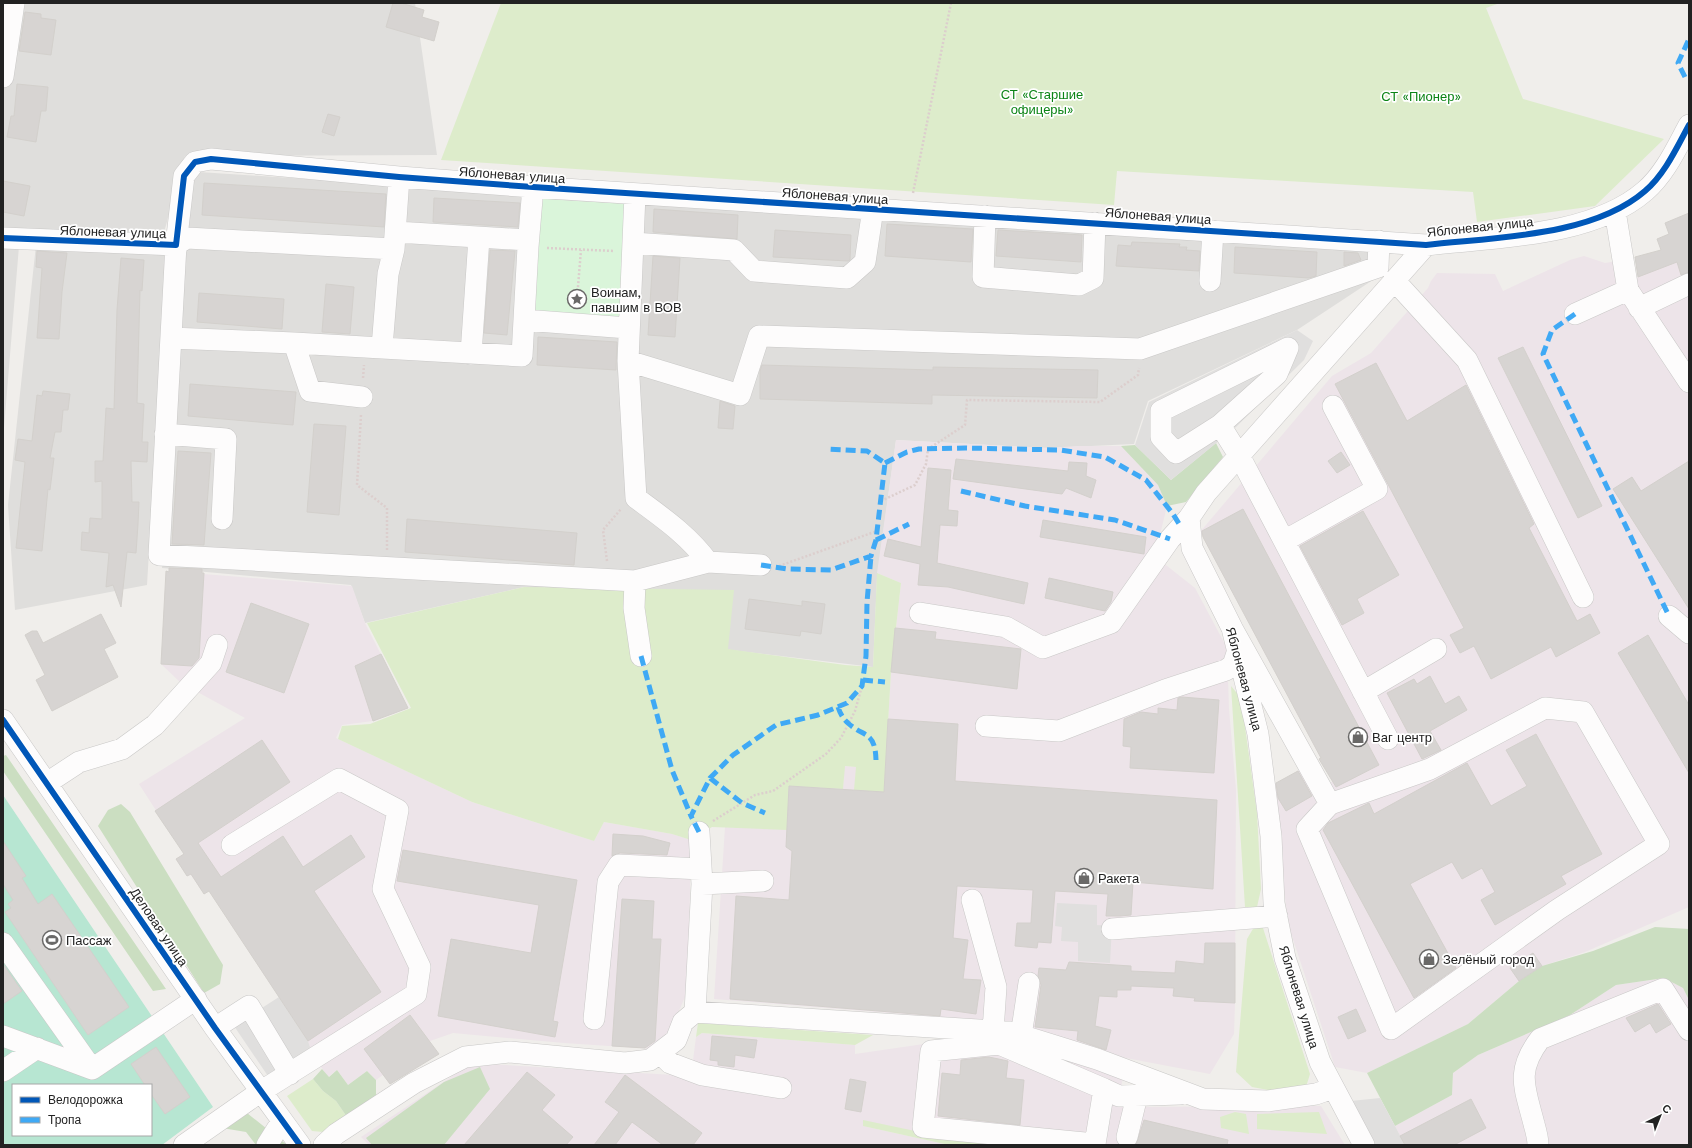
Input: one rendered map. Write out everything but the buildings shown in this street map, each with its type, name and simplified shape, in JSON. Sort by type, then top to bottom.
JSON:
[{"type":"street","points":[[3,78],[14,3]]},
{"type":"street","name":"Яблоневая улица","points":[[3,238],[176,245],[184,176],[195,162],[211,159],[399,177],[533,187],[1426,244],[1518,235],[1576,226],[1609,215],[1646,190],[1667,165],[1688,128]]},
{"type":"street","points":[[374,347],[395,241],[399,177]]},
{"type":"street","points":[[171,338],[294,342],[522,356],[528,244],[533,187]]},
{"type":"street","points":[[635,194],[628,328],[628,361],[636,498],[677,528],[695,544],[708,562]]},
{"type":"street","points":[[633,248],[734,250],[754,271],[848,278],[865,262],[873,209]]},
{"type":"street","points":[[1615,211],[1628,290],[1689,382]]},
{"type":"street","points":[[985,216],[983,277],[1079,285],[1093,278],[1095,223]]},
{"type":"street","points":[[1210,281],[1213,231]]},
{"type":"street","points":[[528,244],[479,238],[395,241],[187,238],[176,245],[159,555],[609,578],[635,581],[708,562],[769,566]]},
{"type":"street","points":[[470,354],[479,238]]},
{"type":"street","points":[[628,361],[740,395],[759,336],[1140,349],[1378,267],[1379,242]]},
{"type":"street","name":"Яблоневая улица","points":[[1364,1145],[1320,1062],[1285,958],[1274,903],[1271,836],[1258,734],[1232,628],[1192,548],[1189,518],[1206,493],[1240,457],[1426,244]]},
{"type":"street","points":[[1394,280],[1468,360],[1583,597]]},
{"type":"street","points":[[1639,308],[1689,284]]},
{"type":"street","points":[[1575,314],[1628,290]]},
{"type":"street","points":[[524,320],[628,328]]},
{"type":"street","points":[[294,342],[310,391],[362,397]]},
{"type":"street","points":[[1288,348],[1277,374],[1220,425],[1176,454],[1161,437],[1161,411],[1288,348]]},
{"type":"street","points":[[1284,541],[1377,489],[1333,406]]},
{"type":"street","points":[[1220,425],[1240,457],[1388,739]]},
{"type":"street","points":[[166,434],[226,438],[222,519]]},
{"type":"street","points":[[920,613],[1006,627],[1043,648],[1111,623],[1170,539],[1189,518]]},
{"type":"street","points":[[635,581],[634,608],[641,656]]},
{"type":"street","points":[[1670,616],[1689,633]]},
{"type":"street","points":[[1232,628],[1330,804]]},
{"type":"street","points":[[47,784],[79,762],[122,749],[155,726],[211,663],[217,645]]},
{"type":"street","points":[[1363,692],[1436,649]]},
{"type":"street","points":[[986,726],[1059,731],[1165,690],[1226,670],[1233,665],[1238,650]]},
{"type":"street","points":[[1546,708],[1583,712],[1659,844],[1557,910],[1391,1029],[1307,829],[1330,804],[1430,769],[1546,708]]},
{"type":"street","name":"Деловая улица","points":[[3,720],[215,1028],[260,1092],[300,1145]]},
{"type":"street","points":[[184,1145],[260,1092],[416,994],[420,967],[383,889],[398,810],[339,779],[232,844]]},
{"type":"street","points":[[695,1012],[702,876],[699,832]]},
{"type":"street","points":[[594,1019],[608,882],[619,865],[702,876],[763,881]]},
{"type":"street","points":[[972,900],[996,987],[993,1031]]},
{"type":"street","points":[[1112,929],[1277,916]]},
{"type":"street","points":[[3,943],[92,1069]]},
{"type":"street","points":[[1021,1036],[1029,983]]},
{"type":"street","points":[[1538,1145],[1524,1082],[1524,1064],[1530,1052],[1540,1040],[1662,989],[1689,1030]]},
{"type":"street","points":[[92,1069],[196,1000]]},
{"type":"street","points":[[215,1028],[249,1006],[290,1074]]},
{"type":"street","points":[[324,1145],[336,1134],[414,1083],[465,1057],[510,1052],[625,1063],[650,1060],[676,1040],[683,1022],[695,1012],[1010,1032],[1097,1059],[1204,1099],[1268,1101],[1316,1094],[1333,1088]]},
{"type":"street","points":[[3,1036],[92,1069]]},
{"type":"street","points":[[1104,1089],[1095,1144],[923,1126],[932,1051],[999,1044],[1104,1089],[1120,1096],[1188,1093]]},
{"type":"street","points":[[3,1072],[36,1048]]},
{"type":"street","points":[[660,1053],[670,1063],[702,1075],[781,1088]]},
{"type":"street","points":[[1127,1137],[1136,1096]]},
{"type":"street","points":[[266,1145],[282,1121]]},
{"type":"path","points":[[910,211],[951,3]]},
{"type":"path","points":[[528,244],[581,250],[633,248]]},
{"type":"path","points":[[577,299],[581,250]]},
{"type":"path","points":[[374,347],[362,397],[356,484],[388,508],[386,567]]},
{"type":"path","points":[[881,501],[915,485],[926,464],[928,449],[965,425],[968,400],[1100,402],[1138,375],[1140,349]]},
{"type":"path","points":[[609,578],[603,530],[617,512],[636,498]]},
{"type":"path","points":[[769,566],[877,531]]},
{"type":"path","points":[[699,832],[720,816],[755,795],[773,792],[826,754],[840,738],[855,711],[862,686]]},
{"type":"shaded area","points":[[3,3],[415,3],[437,155],[185,156],[163,236],[42,233],[3,227]]},
{"type":"shaded area","points":[[199,172],[1385,250],[1385,272],[1297,330],[1148,401],[1134,444],[1048,448],[896,440],[877,578],[873,667],[722,649],[524,587],[365,623],[351,585],[162,568],[188,183]]},
{"type":"shaded area","points":[[3,245],[19,246],[3,440]]},
{"type":"shaded area","points":[[36,245],[167,252],[147,585],[15,610],[8,505]]},
{"type":"shaded area","points":[[1584,256],[1605,263],[1617,261],[1632,279],[1642,276],[1642,273],[1677,262],[1689,270],[1689,907],[1585,952],[1542,966],[1519,981],[1468,1024],[1367,1073],[1335,1067],[1288,924],[1272,786],[1301,769],[1315,794],[1333,781],[1200,532],[1332,376],[1371,353],[1428,288],[1437,273],[1495,274],[1503,291],[1570,260]]},
{"type":"shaded area","points":[[1297,330],[1313,341],[1304,360],[1236,427],[1171,480],[1135,445],[1149,402]]},
{"type":"shaded area","points":[[896,440],[1048,448],[1121,446],[1158,485],[1167,506],[1158,543],[1157,558],[1195,588],[1227,648],[1229,709],[1236,790],[1234,1034],[1210,1074],[1105,1054],[940,1017],[714,999],[725,827],[786,829],[789,786],[843,789],[844,766],[856,767],[884,791],[891,672],[901,583],[877,573]]},
{"type":"shaded area","points":[[166,571],[352,586],[365,623],[408,708],[373,721],[342,725],[336,738],[472,802],[594,841],[604,822],[672,834],[691,840],[688,990],[672,1027],[654,1049],[453,1033],[430,1041],[376,1080],[367,1071],[348,1085],[337,1070],[328,1077],[312,1053],[308,1041],[209,891],[204,894],[191,875],[187,876],[176,859],[184,854],[139,784],[245,718],[181,683],[161,664]]},
{"type":"shaded area","points":[[1057,903],[1097,905],[1097,925],[1112,926],[1110,963],[1078,961],[1078,942],[1061,941],[1062,927],[1055,926]]},
{"type":"shaded area","points":[[1664,978],[1683,988],[1689,1000],[1689,1145],[1405,1145],[1395,1126],[1452,1095],[1453,1073],[1478,1055],[1570,1015],[1616,985]]},
{"type":"shaded area","points":[[279,997],[308,1041],[312,1053],[270,1079],[234,1026]]},
{"type":"shaded area","points":[[702,1033],[855,1045],[855,1054],[972,1037],[1009,1038],[1123,1076],[1118,1107],[1321,1106],[1345,1145],[1033,1145],[863,1126],[949,1145],[369,1145],[361,1137],[472,1063],[691,1076],[696,1037]]},
{"type":"shaded area","points":[[1380,1098],[1405,1145],[1364,1145],[1341,1102]]},
{"type":"green space","name":"СТ «Старшие офицеры»","points":[[501,3],[1500,3],[1486,8],[1523,99],[1664,139],[1595,206],[1477,222],[1473,192],[1117,171],[1114,205],[441,160]]},
{"type":"green space","points":[[542,199],[628,204],[623,319],[530,313]]},
{"type":"green space","points":[[1216,443],[1223,457],[1186,502],[1167,506],[1158,485],[1121,446],[1135,445],[1171,480]]},
{"type":"green space","points":[[877,573],[901,583],[891,672],[884,792],[854,790],[856,767],[845,766],[843,789],[789,786],[787,830],[712,827],[691,840],[672,834],[604,822],[594,841],[472,802],[338,739],[342,726],[370,724],[411,708],[367,623],[524,587],[734,590],[728,649],[845,665],[873,667]]},
{"type":"green space","points":[[1231,686],[1241,698],[1257,813],[1261,889],[1257,907],[1245,907]]},
{"type":"green space","points":[[6,755],[166,989],[153,991],[3,771],[3,756]]},
{"type":"green space","name":"Пассаж","points":[[3,795],[213,1107],[162,1145],[3,1145]]},
{"type":"green space","points":[[121,804],[130,812],[223,965],[220,984],[204,993],[98,826],[108,810]]},
{"type":"green space","points":[[1254,927],[1263,928],[1310,1074],[1306,1087],[1279,1092],[1252,1087],[1236,1072],[1247,939]]},
{"type":"green space","points":[[1655,927],[1689,929],[1689,1000],[1683,988],[1664,978],[1616,985],[1570,1015],[1478,1055],[1453,1073],[1452,1095],[1395,1126],[1367,1073],[1468,1024],[1519,981],[1542,966],[1593,951]]},
{"type":"green space","points":[[698,1023],[873,1035],[855,1045],[702,1033],[696,1037]]},
{"type":"green space","points":[[480,1067],[490,1089],[444,1145],[372,1145],[366,1138],[444,1082]]},
{"type":"green space","points":[[322,1069],[329,1077],[337,1070],[348,1085],[367,1071],[376,1080],[376,1097],[347,1117],[336,1101],[323,1091],[313,1079]]},
{"type":"green space","points":[[313,1079],[323,1091],[336,1101],[347,1117],[323,1132],[312,1131],[287,1096]]},
{"type":"green space","points":[[1235,1112],[1246,1114],[1249,1134],[1221,1128],[1220,1117]]},
{"type":"green space","points":[[1319,1112],[1327,1134],[1257,1129],[1257,1114]]},
{"type":"green space","points":[[247,1113],[287,1145],[256,1145],[246,1132],[222,1128]]},
{"type":"green space","points":[[863,1120],[934,1135],[1033,1145],[949,1145],[863,1126]]},
{"type":"marked path","points":[[1685,77],[1678,63],[1689,39]]},
{"type":"marked path","points":[[1575,314],[1552,330],[1543,354],[1669,616]]},
{"type":"marked path","points":[[885,463],[907,452],[919,449],[965,448],[1060,450],[1105,457],[1146,480],[1173,514],[1181,527]]},
{"type":"marked path","points":[[761,565],[787,569],[831,570],[871,556],[876,540],[885,463],[867,451],[828,449]]},
{"type":"marked path","points":[[961,491],[1025,506],[1115,520],[1170,539]]},
{"type":"marked path","points":[[876,540],[909,524]]},
{"type":"marked path","points":[[699,832],[691,816],[710,778],[733,755],[776,725],[818,715],[847,703],[862,686],[866,656],[867,602],[871,556]]},
{"type":"marked path","points":[[641,656],[672,770],[691,816]]},
{"type":"marked path","points":[[863,680],[885,682]]},
{"type":"marked path","points":[[838,707],[846,721],[871,739],[875,750],[876,760]]},
{"type":"marked path","points":[[710,778],[742,803],[765,813]]},
{"type":"cycle path","points":[[3,238],[176,245],[184,176],[195,162],[211,159],[399,177],[533,187],[1426,245],[1512,237],[1571,226],[1598,218],[1623,206],[1645,191],[1659,177],[1689,125]]},
{"type":"cycle path","points":[[3,720],[215,1028],[300,1145]]},
{"type":"place","name":"Воинам, павшим в ВОВ","points":[[577,299]]},
{"type":"place","name":"Ваг центр","points":[[1358,737]]},
{"type":"place","name":"Ракета","points":[[1084,878]]},
{"type":"place","name":"Пассаж","points":[[52,940]]},
{"type":"place","name":"Зелёный город","points":[[1429,959]]},
{"type":"park label","name":"СТ «Пионер»","points":[[1421,96]]}]
